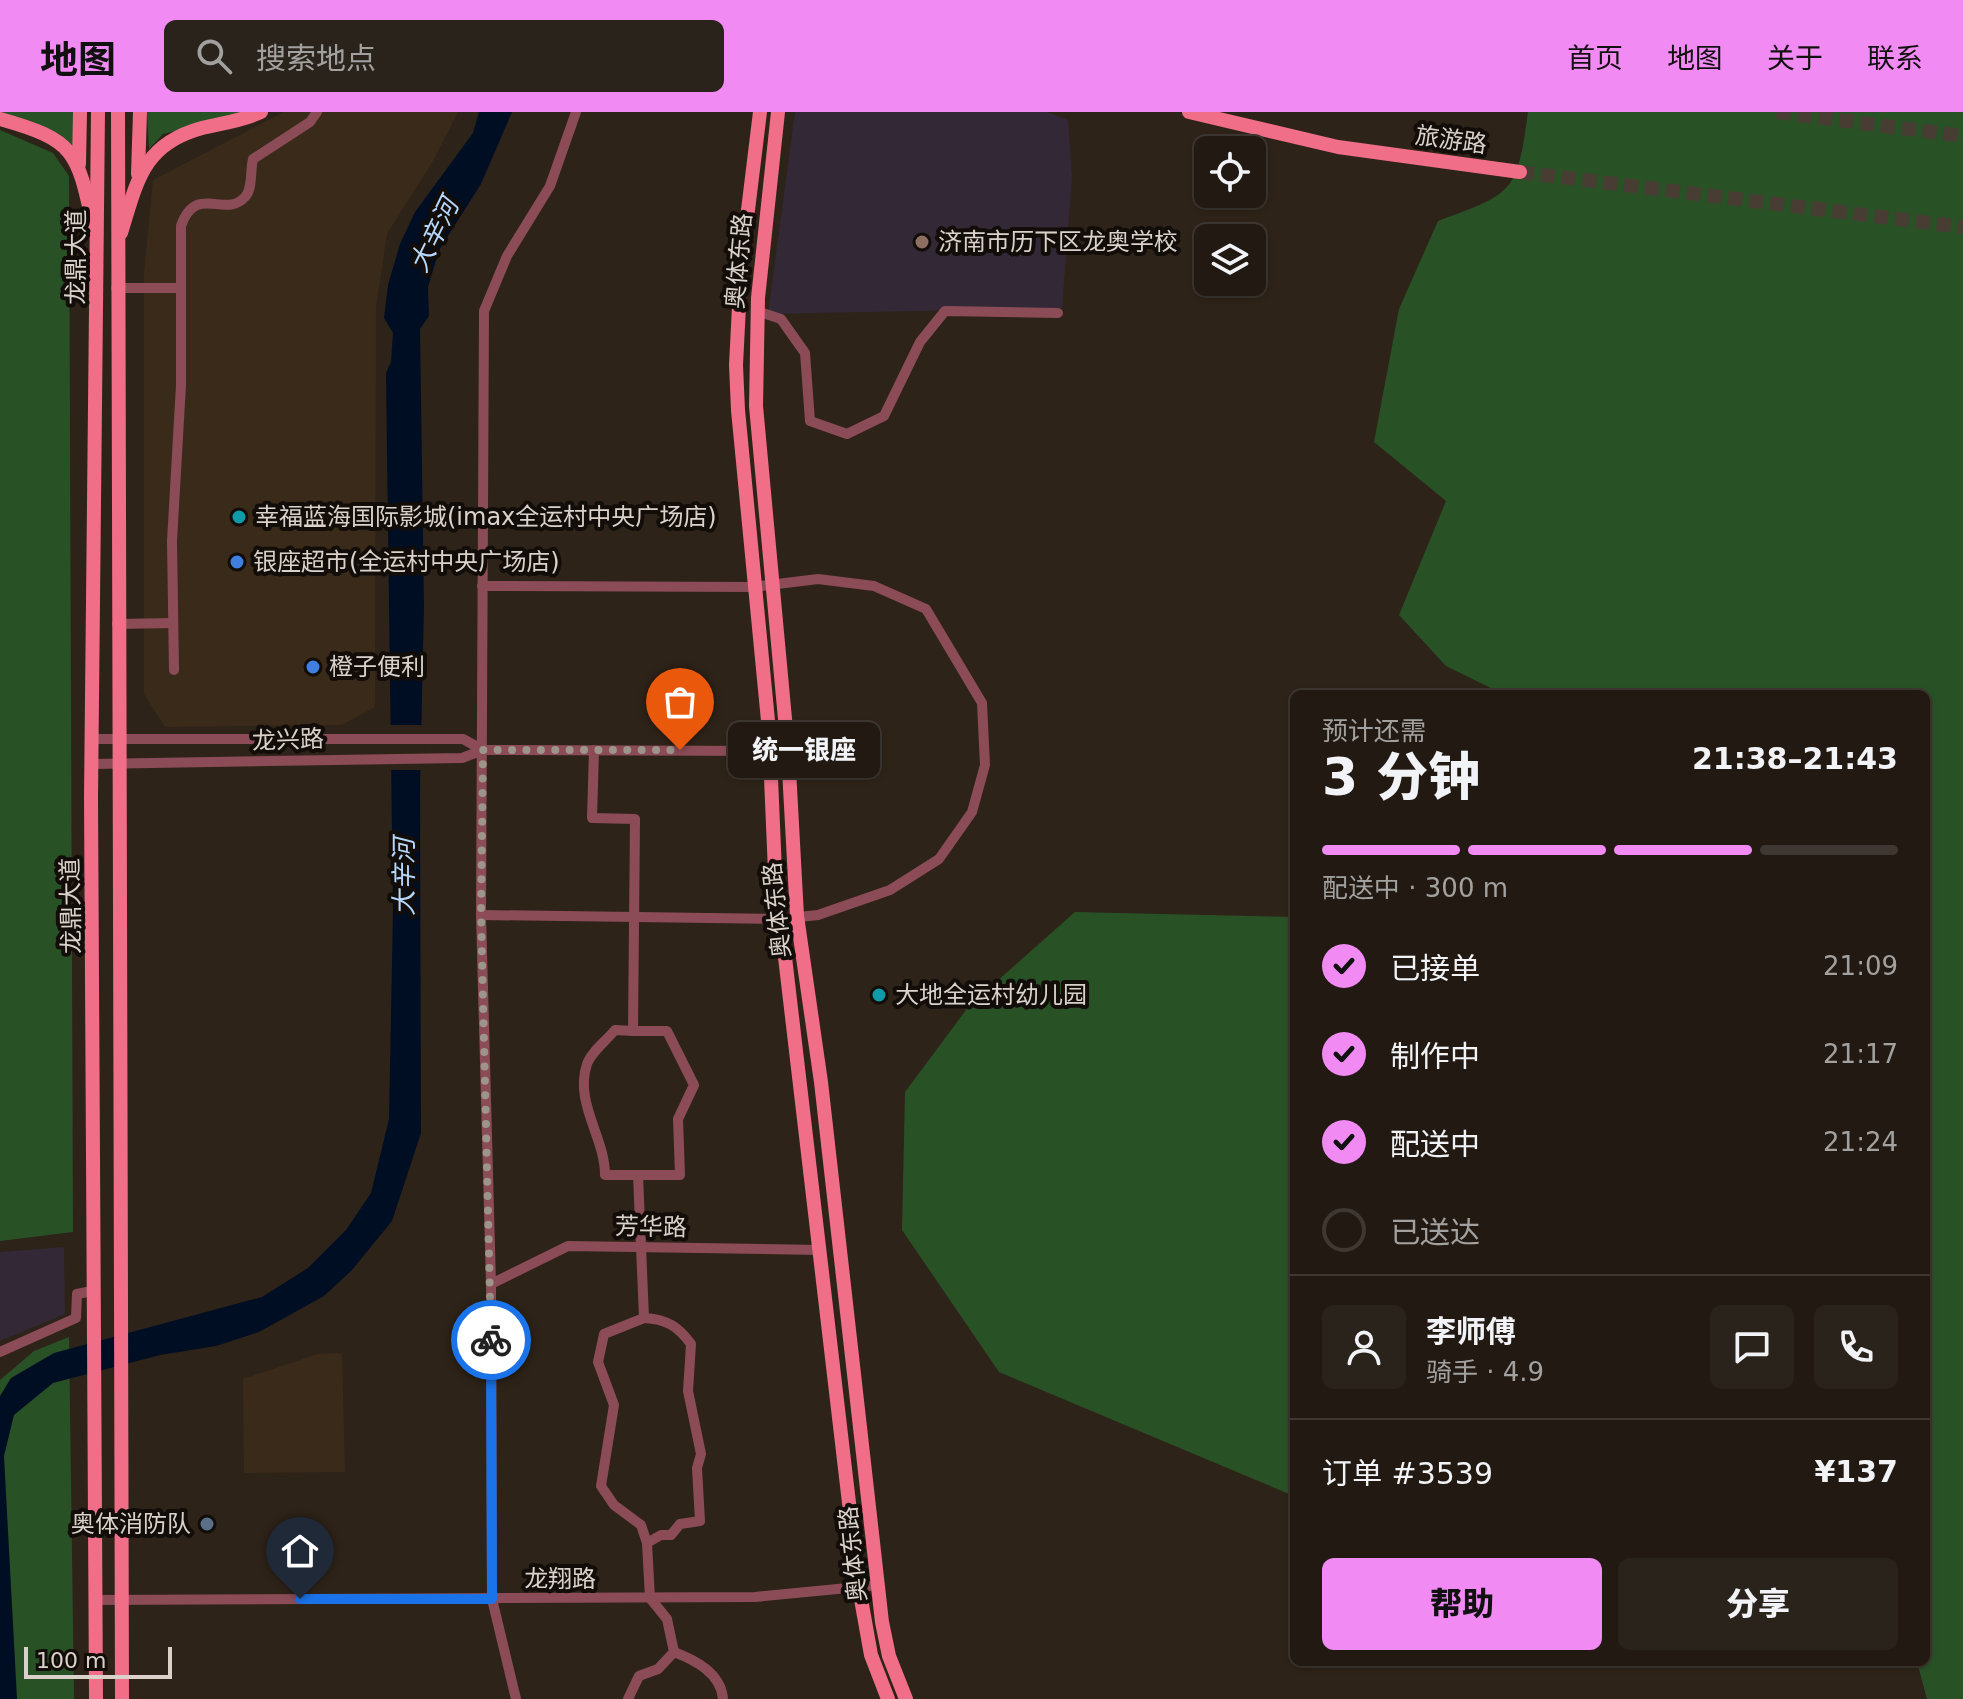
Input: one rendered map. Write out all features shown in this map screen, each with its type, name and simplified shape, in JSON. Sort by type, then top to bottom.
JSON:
[{"type":"main road","points":[[79,167],[80,112]]},
{"type":"main road","name":"龙鼎大道","points":[[96,1699],[92,1388],[96,1122],[92,739],[98,112]]},
{"type":"main road","name":"龙鼎大道","points":[[118,112],[116,288],[122,1699]]},
{"type":"main road","points":[[137,182],[140,112]]},
{"type":"main road","points":[[116,253],[137,182],[153,152],[178,136],[261,112]]},
{"type":"main road","points":[[760,112],[741,267],[736,365],[753,587],[780,919],[859,1588],[871,1655],[888,1699]]},
{"type":"main road","name":"奥体东路","points":[[778,112],[757,311],[756,406],[788,751],[797,916],[821,1082],[879,1585],[889,1656],[906,1699]]},
{"type":"main road","name":"旅游路","points":[[1189,112],[1338,147],[1520,172]]},
{"type":"main road","points":[[0,119],[47,135],[78,160],[98,251]]},
{"type":"street","points":[[174,670],[172,541],[181,385],[181,235],[186,213],[196,204],[236,202],[245,197],[250,188],[253,159],[310,122],[317,112]]},
{"type":"street","points":[[516,1699],[492,1599],[491,1284],[481,915],[484,311],[507,256],[550,186],[576,112]]},
{"type":"street","points":[[116,288],[180,288]]},
{"type":"street","points":[[757,311],[781,319],[805,353],[810,421],[847,434],[884,416],[920,342],[945,311],[1058,313]]},
{"type":"street","points":[[481,915],[780,919],[818,915],[890,890],[939,859],[972,812],[985,765],[982,703],[926,609],[874,586],[818,579],[772,582],[753,587],[482,586]]},
{"type":"street","points":[[117,624],[173,623]]},
{"type":"street","name":"龙兴路","points":[[92,739],[463,739],[483,750]]},
{"type":"street","name":"龙兴路","points":[[92,764],[120,766],[462,758],[483,750],[788,751]]},
{"type":"street","points":[[594,750],[592,818],[635,819],[633,1031]]},
{"type":"street","points":[[615,1030],[633,1031],[667,1031],[694,1085],[678,1119],[680,1175],[605,1175],[605,1158],[588,1115],[587,1061],[615,1030]]},
{"type":"street","points":[[638,1175],[644,1318]]},
{"type":"street","name":"芳华路","points":[[491,1284],[568,1246],[821,1250]]},
{"type":"street","points":[[0,1352],[76,1318],[77,1294],[92,1291]]},
{"type":"street","points":[[647,1543],[661,1535],[671,1535],[680,1524],[700,1521],[697,1468],[701,1454],[688,1391],[691,1344],[672,1325],[661,1319],[644,1318],[604,1334],[598,1362],[607,1378],[614,1405],[601,1486],[614,1505],[641,1525],[647,1543],[650,1598],[667,1619],[674,1652]]},
{"type":"street","name":"龙翔路","points":[[96,1600],[755,1597],[879,1585]]},
{"type":"street","points":[[628,1699],[639,1676],[658,1669],[674,1652]]},
{"type":"street","points":[[674,1652],[707,1669],[723,1699]]},
{"type":"shaded area","points":[[284,112],[458,112],[433,161],[387,234],[376,307],[375,707],[342,725],[165,727],[144,694],[144,273],[153,180]]},
{"type":"shaded area","name":"济南市历下区龙奥学校","points":[[795,112],[1047,112],[1068,120],[1072,177],[1062,308],[768,314]]},
{"type":"shaded area","points":[[64,1247],[65,1314],[0,1341],[0,1252]]},
{"type":"shaded area","points":[[342,1353],[345,1472],[244,1473],[243,1379],[318,1354]]},
{"type":"green space","points":[[75,112],[74,148],[0,114]]},
{"type":"green space","points":[[147,112],[251,112],[163,134],[149,149]]},
{"type":"green space","points":[[1528,112],[1963,112],[1963,1699],[1927,1699],[1918,1666],[1930,1666],[1930,690],[1495,690],[1446,666],[1399,615],[1446,501],[1374,442],[1399,309],[1438,221],[1497,195],[1508,186],[1520,159]]},
{"type":"green space","points":[[0,130],[53,153],[69,176],[73,1232],[0,1241]]},
{"type":"green space","points":[[1075,912],[1290,917],[1290,1494],[999,1372],[902,1230],[905,1092],[969,1006]]},
{"type":"green space","points":[[69,1337],[74,1699],[0,1699],[0,1380],[34,1351]]},
{"type":"water","name":"大辛河","points":[[479,112],[512,112],[481,184],[439,250],[428,287],[429,316],[420,329],[424,606],[420,788],[421,1133],[392,1221],[352,1270],[324,1296],[259,1332],[216,1346],[160,1355],[53,1383],[14,1415],[4,1456],[17,1699],[0,1699],[0,1396],[11,1378],[54,1353],[262,1297],[308,1268],[346,1230],[371,1193],[389,1119],[393,910],[386,373],[391,362],[393,333],[384,318],[388,285],[400,244],[415,212],[473,133]]},
{"type":"pier","points":[[385,725],[425,725],[424,770],[386,770]]},
{"type":"tunnel","points":[[1777,112],[1963,136]]},
{"type":"tunnel","points":[[1520,172],[1963,227]]},
{"type":"way so far","points":[[491,1340],[481,915],[483,750],[680,750]]},
{"type":"place","name":"济南市历下区龙奥学校","points":[[922,242]]},
{"type":"place","name":"幸福蓝海国际影城(imax全运村中央广场店)","points":[[239,517]]},
{"type":"place","name":"银座超市(全运村中央广场店)","points":[[237,562]]},
{"type":"place","name":"橙子便利","points":[[313,667]]},
{"type":"place","name":"统一银座","points":[[680,750]]},
{"type":"place","name":"大地全运村幼儿园","points":[[879,995]]},
{"type":"place","name":"奥体消防队","points":[[207,1524]]},
{"type":"route","points":[[300,1599],[492,1599],[491,1340]]}]
